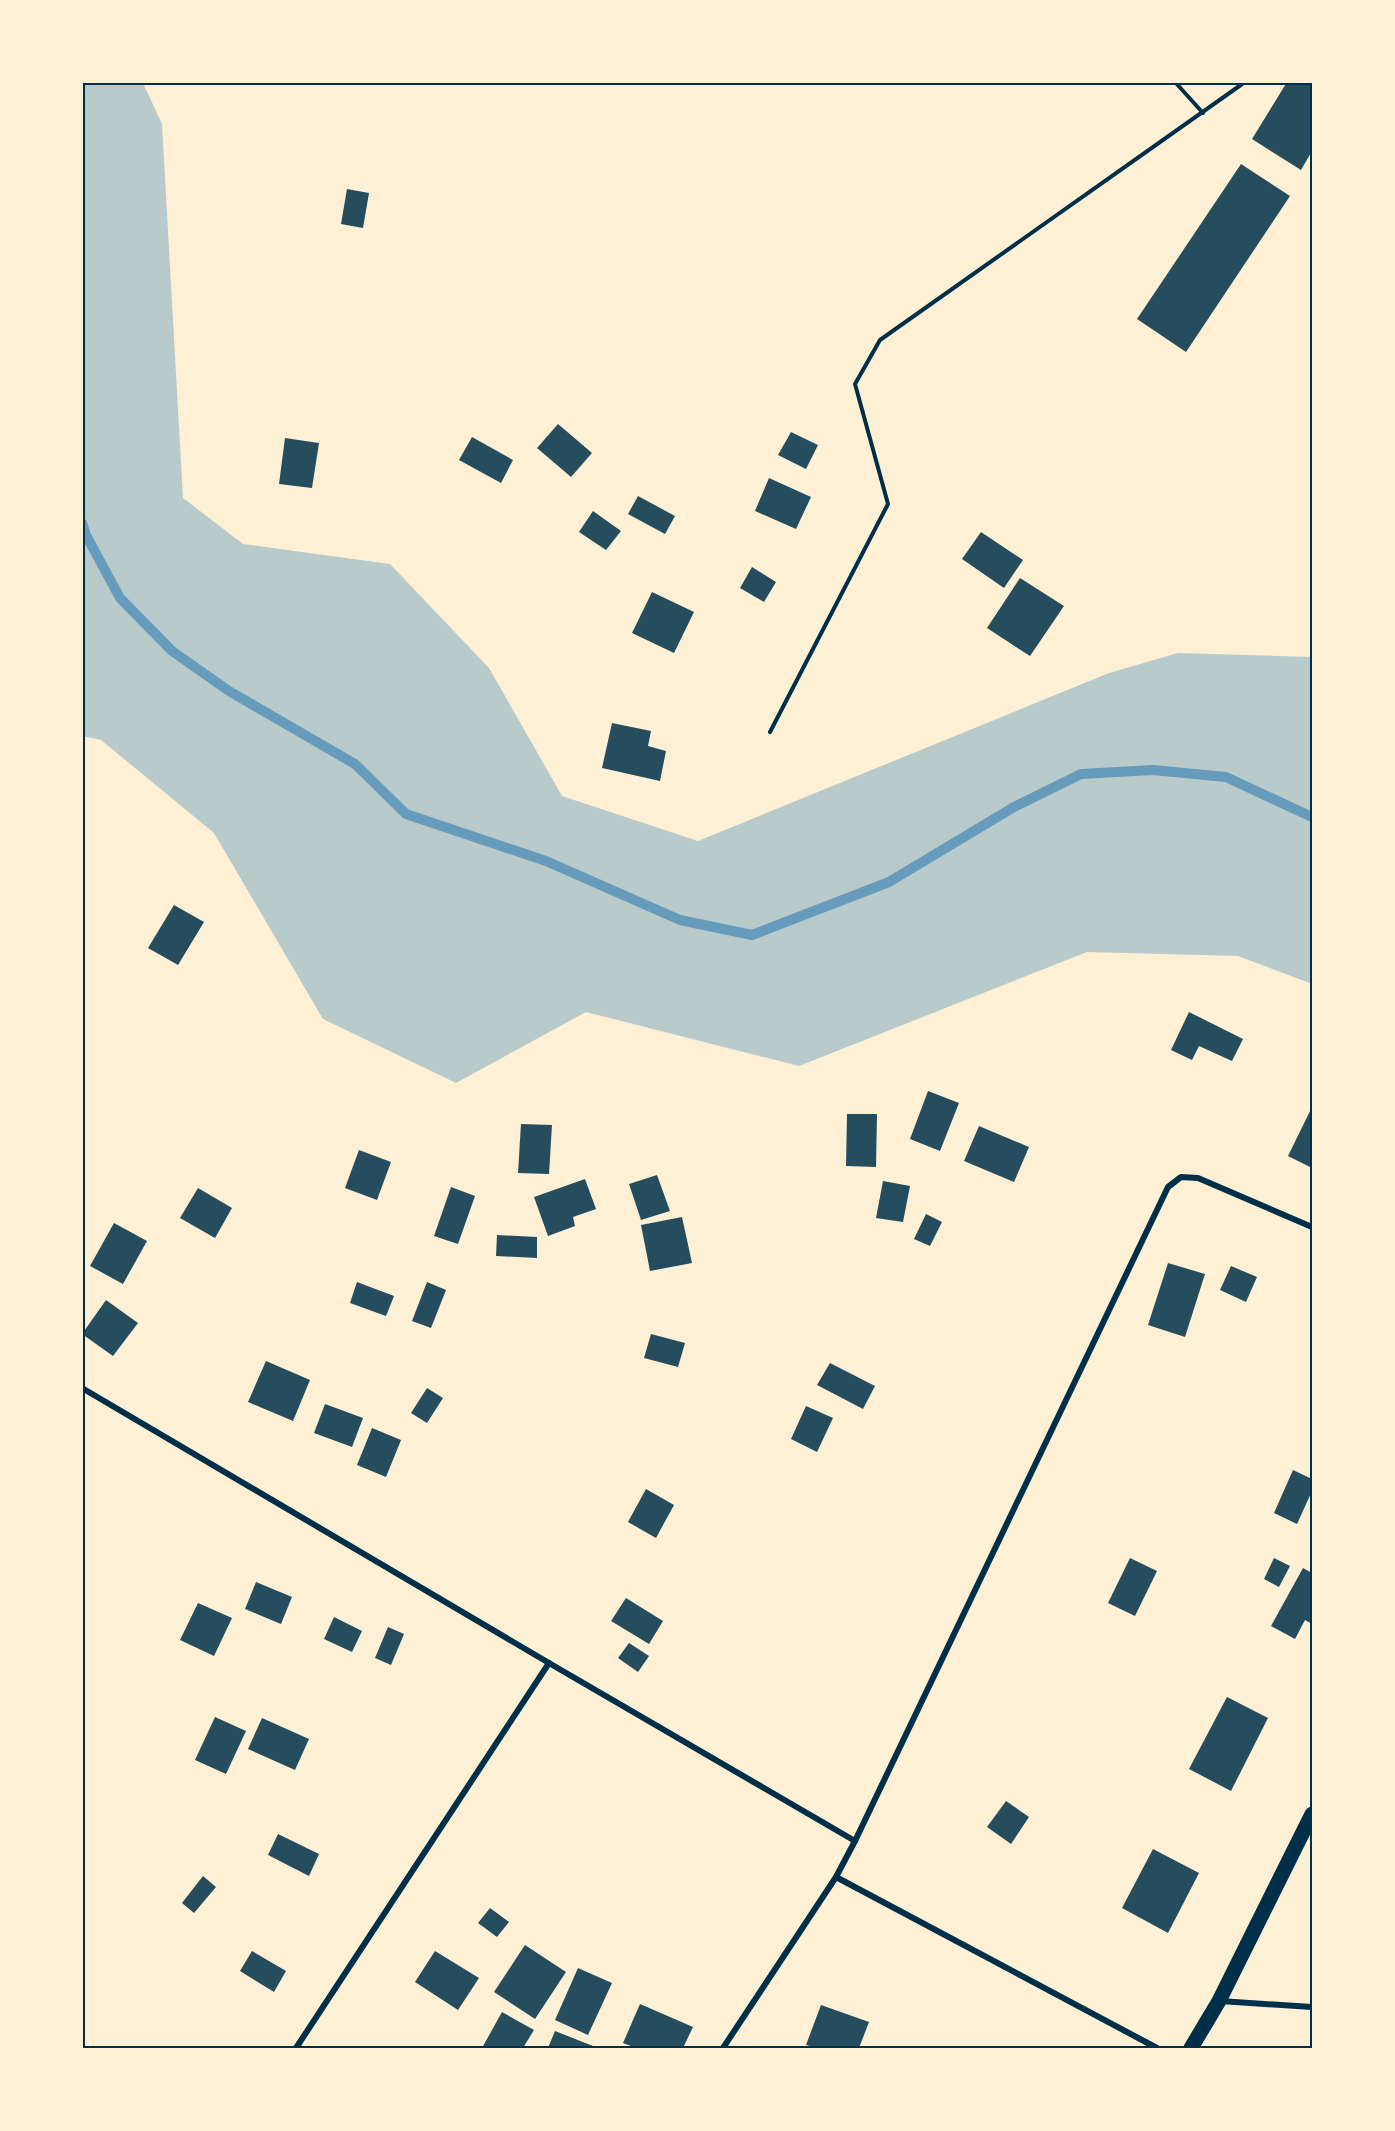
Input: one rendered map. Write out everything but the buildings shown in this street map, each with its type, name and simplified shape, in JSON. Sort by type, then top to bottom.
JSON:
[{"type":"main road","points":[[1191,2049],[1219,2001],[1312,1814]]},
{"type":"street","points":[[723,2049],[836,1876],[855,1841],[1168,1187],[1181,1177],[1198,1178],[1312,1227]]},
{"type":"street","points":[[82,1388],[855,1841]]},
{"type":"street","points":[[296,2049],[549,1663]]},
{"type":"street","points":[[836,1876],[1157,2049]]},
{"type":"street","points":[[1219,2001],[1312,2007]]},
{"type":"path","points":[[1175,82],[1203,113]]},
{"type":"path","points":[[770,732],[888,504],[855,384],[880,340],[1245,82]]},
{"type":"shaded area","points":[[83,82],[143,83],[162,124],[183,498],[243,544],[390,564],[489,668],[562,796],[698,841],[1109,673],[1178,653],[1312,657],[1312,984],[1238,956],[1087,952],[799,1066],[586,1012],[456,1083],[323,1019],[214,833],[101,740],[83,736]]},
{"type":"waterway","points":[[82,523],[86,535],[120,598],[172,651],[229,691],[355,764],[406,814],[546,861],[680,920],[752,935],[889,882],[1014,807],[1081,774],[1153,770],[1226,777],[1312,817]]}]
